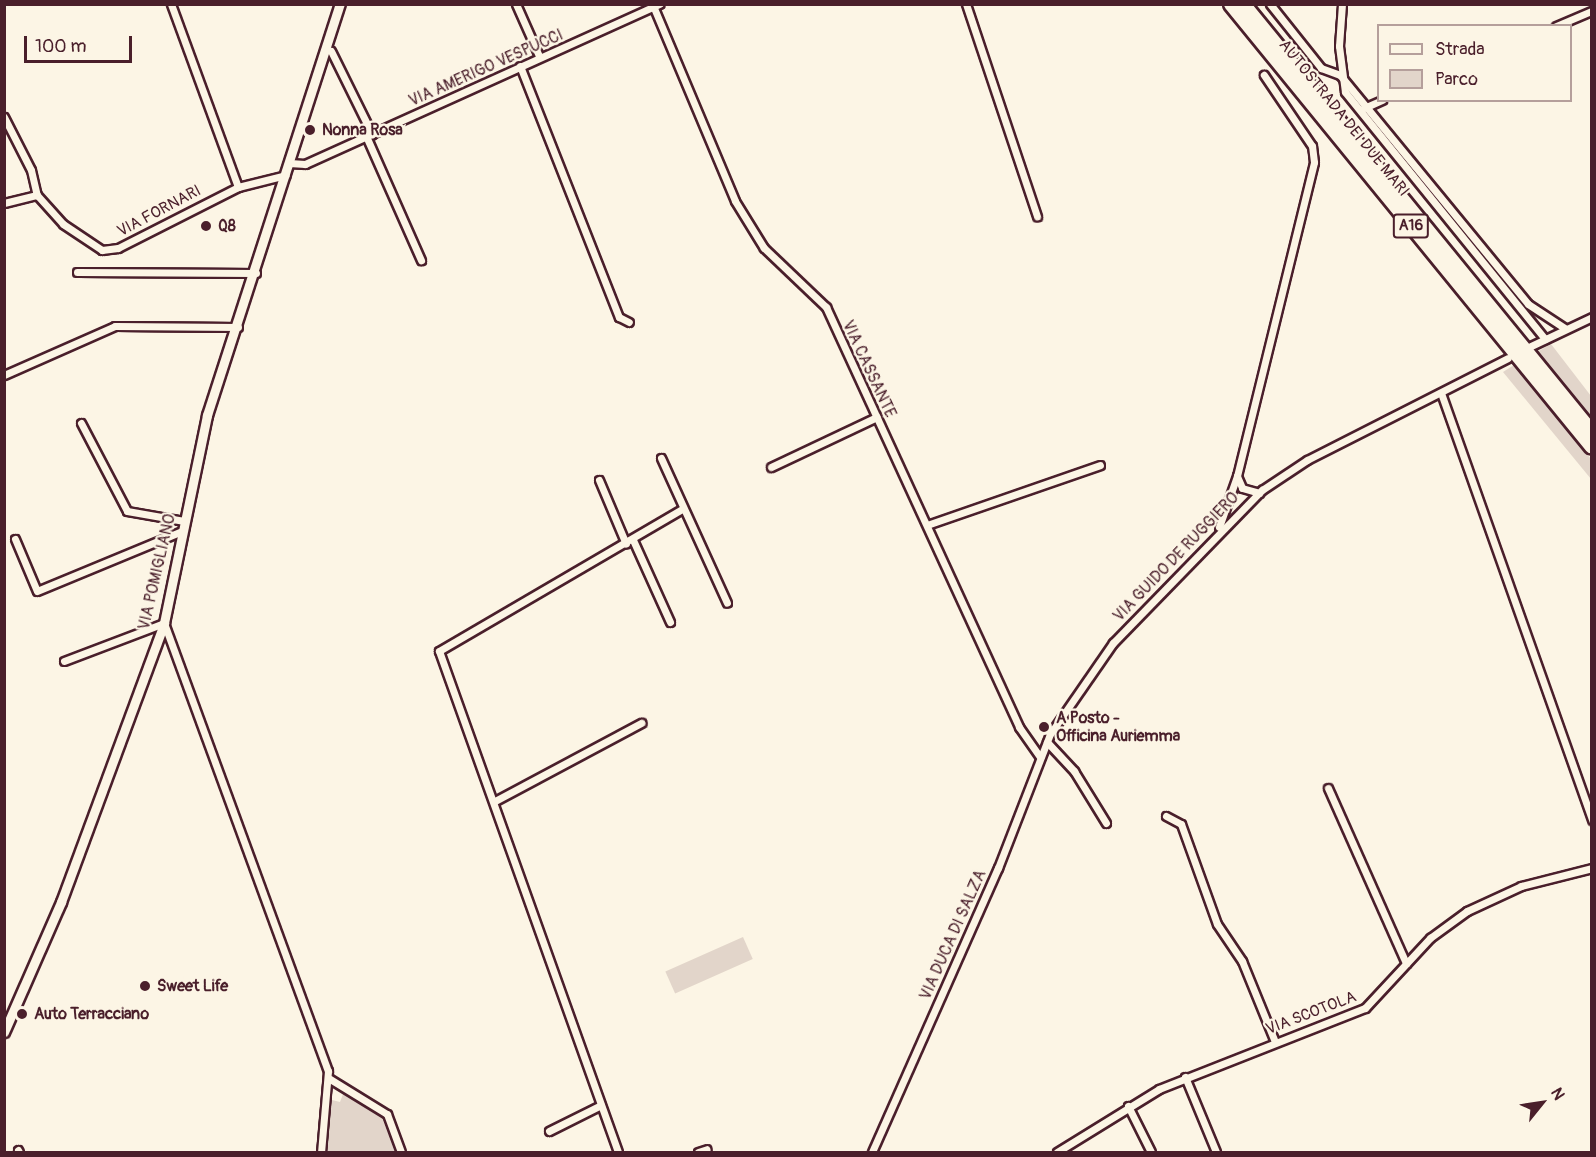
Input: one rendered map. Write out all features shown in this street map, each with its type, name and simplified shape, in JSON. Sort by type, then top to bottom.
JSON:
[{"type":"highway","name":"AUTOSTRADA DEI DUE MARI","points":[[1231,4],[1592,447]]},
{"type":"highway","name":"AUTOSTRADA DEI DUE MARI","points":[[1244,4],[1592,432]]},
{"type":"street","points":[[171,4],[238,187]]},
{"type":"street","name":"VIA POMIGLIANO","points":[[4,1032],[62,902],[164,623],[207,415],[256,273],[311,83],[340,4]]},
{"type":"street","points":[[516,4],[540,56]]},
{"type":"street","points":[[966,4],[1037,216]]},
{"type":"street","points":[[1269,4],[1321,68],[1340,75],[1364,108],[1528,304],[1566,329]]},
{"type":"street","points":[[1342,4],[1340,75],[1354,106],[1545,339]]},
{"type":"street","name":"VIA AMERIGO VESPUCCI","points":[[289,163],[305,164],[540,56],[657,6]]},
{"type":"street","name":"VIA CASSANTE","points":[[657,6],[735,201],[764,248],[826,307],[1019,727],[1040,758]]},
{"type":"street","points":[[1560,24],[1592,10]]},
{"type":"street","points":[[331,51],[421,260]]},
{"type":"street","points":[[520,66],[619,317],[629,322]]},
{"type":"street","points":[[1217,531],[1237,476],[1314,162],[1309,140],[1264,75]]},
{"type":"street","points":[[1364,108],[1378,102]]},
{"type":"street","points":[[4,117],[31,170],[37,195],[4,203]]},
{"type":"street","name":"VIA FORNARI","points":[[37,195],[63,224],[102,250],[118,248],[238,187],[285,175]]},
{"type":"street","points":[[77,272],[256,273]]},
{"type":"street","points":[[1531,346],[1592,317]]},
{"type":"street","points":[[4,375],[115,326],[238,327]]},
{"type":"street","name":"VIA GUIDO DE RUGGIERO","points":[[1054,726],[1113,643],[1217,531],[1259,493],[1306,460],[1508,358]]},
{"type":"street","points":[[1441,393],[1592,820]]},
{"type":"street","points":[[771,467],[877,417]]},
{"type":"street","points":[[81,423],[127,511],[184,521]]},
{"type":"street","points":[[660,458],[682,510],[727,603]]},
{"type":"street","points":[[927,525],[1100,465]]},
{"type":"street","points":[[1237,476],[1242,488],[1259,493]]},
{"type":"street","points":[[599,480],[670,622]]},
{"type":"street","points":[[618,1152],[440,651],[682,510]]},
{"type":"street","points":[[15,539],[37,591],[182,531]]},
{"type":"street","points":[[64,661],[164,623],[330,1079],[321,1152]]},
{"type":"street","points":[[495,801],[641,723]]},
{"type":"street","name":"VIA DUCA DI SALZA","points":[[872,1152],[998,868],[1054,726]]},
{"type":"street","points":[[1047,742],[1074,771],[1106,823]]},
{"type":"street","points":[[1328,788],[1406,963]]},
{"type":"street","points":[[1166,816],[1181,824],[1217,924],[1242,961],[1275,1042]]},
{"type":"street","name":"VIA SCOTOLA","points":[[1057,1152],[1128,1106],[1185,1077],[1365,1008],[1406,963],[1467,911],[1521,886],[1592,868]]},
{"type":"street","points":[[1185,1077],[1216,1152]]},
{"type":"street","points":[[330,1079],[387,1114],[400,1152]]},
{"type":"street","points":[[549,1131],[602,1105]]},
{"type":"street","points":[[1128,1106],[1151,1152]]},
{"type":"street","points":[[698,1152],[706,1149]]},
{"type":"green space","points":[[1551,344],[1591,396],[1591,418],[1537,352]]},
{"type":"green space","points":[[1514,365],[1591,459],[1591,479],[1503,372]]},
{"type":"green space","points":[[743,937],[753,959],[675,993],[665,972]]},
{"type":"green space","points":[[345,1089],[379,1111],[396,1152],[325,1152],[332,1100],[340,1102]]},
{"type":"place","name":"Nonna Rosa","points":[[310,130]]},
{"type":"place","name":"Q8","points":[[206,226]]},
{"type":"place","name":"A Posto - Officina Auriemma","points":[[1044,727]]},
{"type":"place","name":"Sweet Life","points":[[145,986]]},
{"type":"place","name":"Auto Terracciano","points":[[22,1014]]}]
